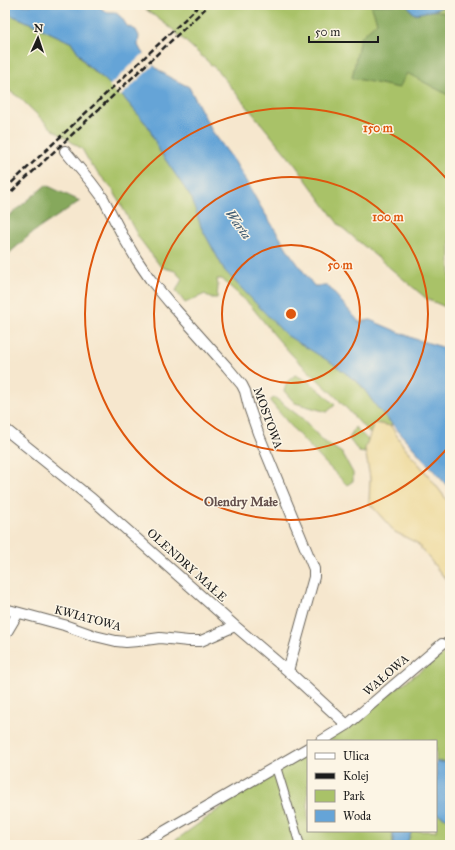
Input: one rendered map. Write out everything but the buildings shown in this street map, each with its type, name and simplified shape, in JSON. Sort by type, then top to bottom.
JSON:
[{"type":"street","name":"MOSTOWA","points":[[65,151],[103,198],[125,240],[150,279],[174,308],[228,367],[245,391],[258,433],[314,570],[314,577],[288,671]]},
{"type":"street","name":"OLENDRY MAŁE","points":[[5,429],[92,499],[288,671],[347,725]]},
{"type":"street","name":"KWIATOWA","points":[[5,609],[64,625],[95,636],[126,642],[160,638],[188,641],[201,640],[235,626]]},
{"type":"street","points":[[5,635],[18,613]]},
{"type":"street","name":"WAŁOWA","points":[[323,740],[347,725],[442,644]]},
{"type":"street","points":[[141,845],[307,749]]},
{"type":"street","points":[[276,767],[300,845]]},
{"type":"green space","points":[[140,5],[450,5],[450,309],[427,299],[339,225],[296,166],[217,70],[172,29]]},
{"type":"green space","points":[[371,5],[407,5],[414,14],[428,11],[438,11],[450,18],[450,92],[448,95],[407,73],[399,88],[352,78],[360,38],[377,22]]},
{"type":"green space","points":[[5,13],[72,43],[86,65],[104,79],[124,98],[148,126],[159,150],[192,199],[201,227],[225,271],[335,365],[361,385],[376,406],[392,424],[391,426],[374,423],[370,434],[338,399],[293,356],[251,306],[222,279],[217,279],[217,298],[210,298],[205,294],[185,303],[176,291],[182,279],[175,271],[161,267],[139,238],[113,190],[91,165],[82,149],[52,129],[20,98],[5,88]]},
{"type":"green space","points":[[46,185],[80,201],[32,233],[5,257],[5,219]]},
{"type":"green space","points":[[295,375],[308,381],[335,405],[327,412],[295,403],[284,391],[287,382]]},
{"type":"green space","points":[[274,397],[303,419],[322,440],[342,453],[353,473],[353,481],[347,485],[317,454],[270,401]]},
{"type":"green space","points":[[355,427],[368,440],[365,453],[359,452],[349,439]]},
{"type":"green space","points":[[450,649],[450,766],[445,762],[437,762],[437,740],[323,740],[347,725]]},
{"type":"green space","points":[[307,750],[307,832],[393,832],[393,845],[169,845],[272,771]]},
{"type":"green space","points":[[437,814],[450,822],[450,845],[406,845],[412,832],[437,832]]},
{"type":"sand","points":[[374,423],[391,426],[404,447],[450,504],[450,585],[417,543],[395,532],[369,503],[370,478],[365,449]]},
{"type":"water","name":"Warta","points":[[5,5],[97,5],[106,12],[115,12],[122,18],[127,26],[136,30],[139,36],[138,45],[141,51],[156,68],[169,77],[189,87],[212,131],[235,162],[289,252],[314,286],[328,286],[359,322],[370,320],[415,339],[442,347],[450,353],[450,489],[376,406],[361,385],[335,365],[286,335],[225,271],[201,227],[192,199],[159,150],[148,126],[124,98],[86,64],[72,43],[5,13]]},
{"type":"water","points":[[407,5],[447,5],[435,10],[414,14]]},
{"type":"water","points":[[437,762],[445,762],[450,766],[450,822],[437,814]]},
{"type":"water","points":[[393,832],[412,832],[406,845],[393,845]]},
{"type":"pier","points":[[145,52],[155,64],[120,97],[109,86]]},
{"type":"railway","points":[[5,189],[200,5]]},
{"type":"railway","points":[[5,198],[209,5]]},
{"type":"district","name":"Olendry Małe","points":[[241,501]]}]
